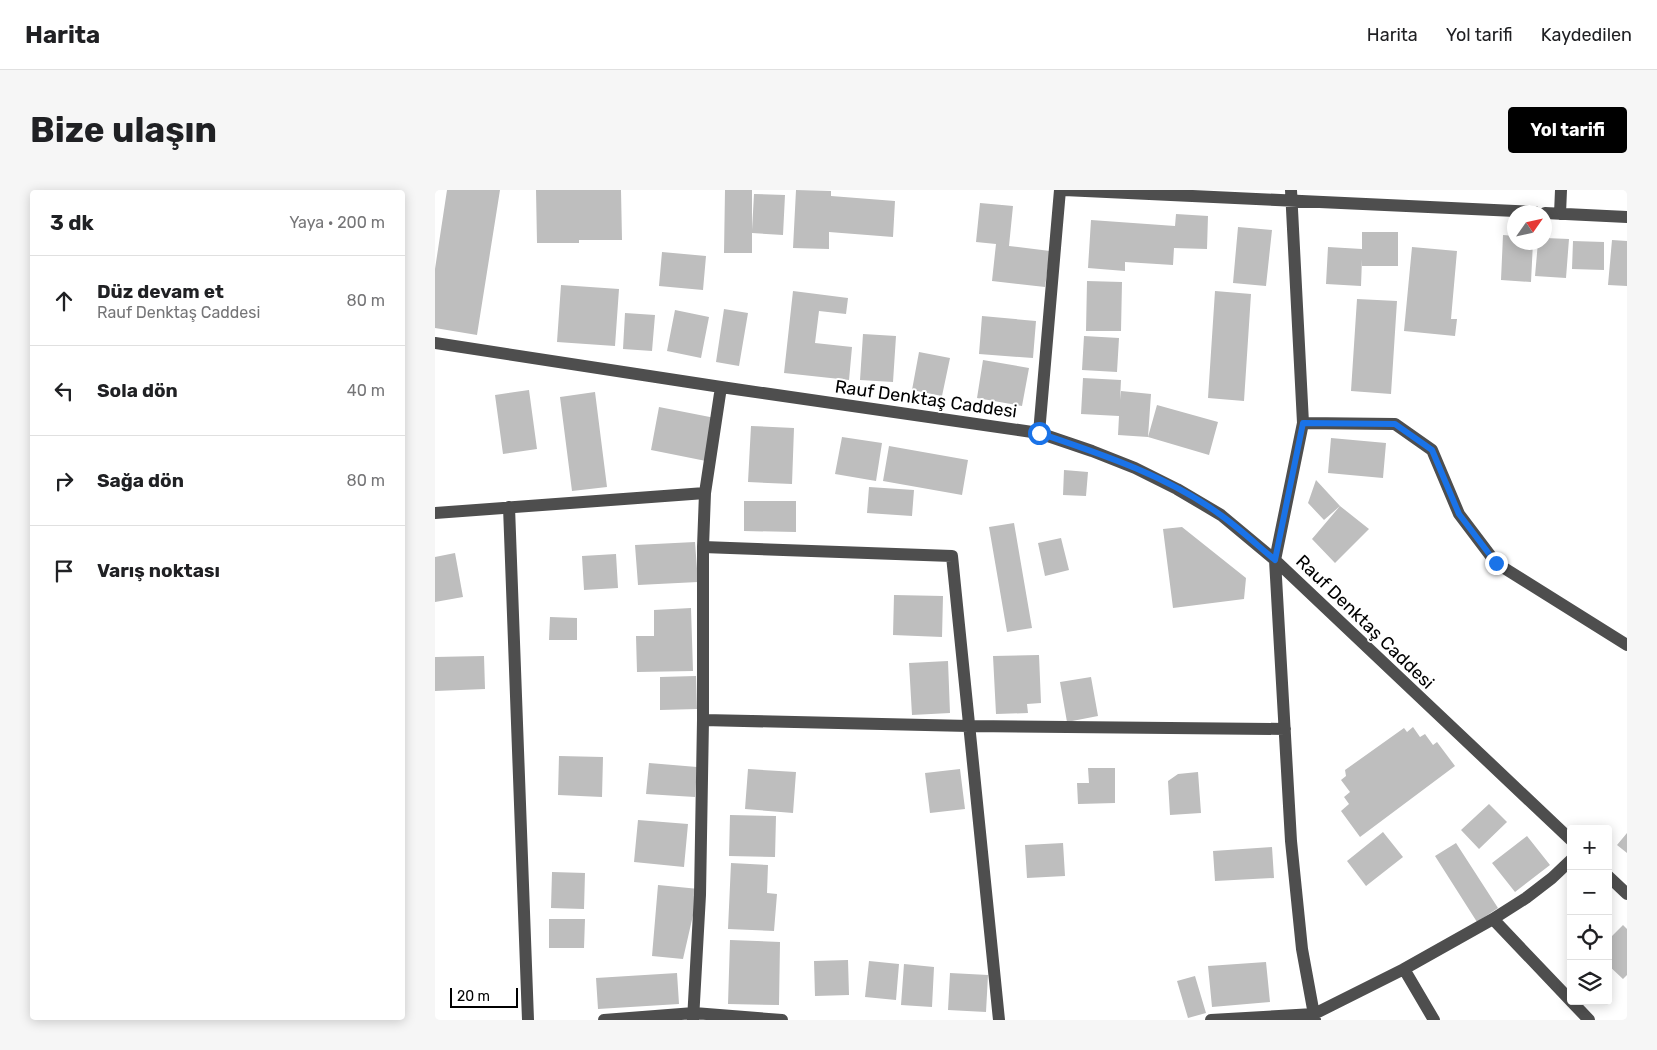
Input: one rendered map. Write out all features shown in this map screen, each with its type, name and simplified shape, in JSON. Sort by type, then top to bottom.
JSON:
[{"type":"street","points":[[1039,433],[1060,190]]},
{"type":"street","points":[[1064,190],[1291,195],[1507,210]]},
{"type":"street","points":[[1560,214],[1561,190]]},
{"type":"street","points":[[1291,195],[1303,423],[1275,560],[1294,871],[1302,949],[1314,1017]]},
{"type":"street","points":[[1552,213],[1627,217]]},
{"type":"street","name":"Rauf Denktaş Caddesi","points":[[435,343],[1039,433],[1135,468],[1177,489],[1221,515],[1275,560],[1567,836]]},
{"type":"street","points":[[693,1016],[701,895],[705,493],[721,387]]},
{"type":"street","points":[[1303,423],[1395,424],[1432,450],[1459,514],[1496,563],[1627,644]]},
{"type":"street","points":[[435,513],[705,493]]},
{"type":"street","points":[[509,507],[528,1020]]},
{"type":"street","points":[[703,548],[952,556],[999,1020]]},
{"type":"street","points":[[703,720],[969,726],[1285,729]]},
{"type":"street","points":[[1211,1020],[1314,1017],[1493,919],[1552,878],[1567,864]]},
{"type":"street","points":[[1612,880],[1627,894]]},
{"type":"street","points":[[1493,919],[1567,997]]},
{"type":"street","points":[[1403,969],[1433,1020]]},
{"type":"street","points":[[1575,1005],[1589,1020]]},
{"type":"street","points":[[604,1020],[693,1016],[782,1020]]},
{"type":"building","points":[[447,190],[500,190],[477,335],[435,328],[435,269]]},
{"type":"building","points":[[536,190],[621,190],[622,240],[579,240],[579,243],[537,243]]},
{"type":"building","points":[[725,190],[752,190],[752,230],[754,194],[785,195],[783,235],[752,233],[752,253],[724,253]]},
{"type":"building","points":[[796,190],[831,191],[831,196],[895,201],[893,237],[829,232],[829,249],[793,248]]},
{"type":"building","points":[[980,203],[1013,206],[1009,246],[1050,251],[1045,287],[992,281],[996,244],[976,242]]},
{"type":"building","points":[[1176,214],[1208,216],[1207,249],[1174,248],[1173,265],[1125,262],[1125,271],[1088,268],[1091,220],[1175,226]]},
{"type":"building","points":[[1238,227],[1272,230],[1266,286],[1233,283]]},
{"type":"building","points":[[1362,232],[1398,232],[1398,266],[1362,266],[1362,259],[1361,286],[1326,284],[1328,247],[1362,249]]},
{"type":"building","points":[[1503,235],[1507,235],[1507,250],[1533,250],[1531,282],[1501,280]]},
{"type":"building","points":[[1552,238],[1569,239],[1566,278],[1535,276],[1537,250],[1552,250]]},
{"type":"building","points":[[1612,240],[1627,241],[1627,286],[1608,285]]},
{"type":"building","points":[[1573,241],[1604,242],[1604,270],[1572,269]]},
{"type":"building","points":[[1412,247],[1457,251],[1451,319],[1457,319],[1455,336],[1404,331]]},
{"type":"building","points":[[662,252],[706,256],[703,290],[659,286]]},
{"type":"building","points":[[1087,281],[1122,282],[1121,331],[1086,331]]},
{"type":"building","points":[[561,285],[619,289],[615,346],[557,342]]},
{"type":"building","points":[[793,291],[848,298],[846,314],[819,311],[815,343],[852,347],[849,380],[784,373]]},
{"type":"building","points":[[1215,291],[1251,294],[1244,401],[1208,398]]},
{"type":"building","points":[[1357,299],[1397,301],[1391,394],[1351,391]]},
{"type":"building","points":[[724,309],[748,313],[739,366],[716,362]]},
{"type":"building","points":[[675,310],[709,317],[701,358],[667,351]]},
{"type":"building","points":[[625,313],[655,315],[652,351],[623,349]]},
{"type":"building","points":[[982,316],[1036,321],[1033,358],[979,354]]},
{"type":"building","points":[[863,334],[896,336],[893,382],[860,380]]},
{"type":"building","points":[[1084,336],[1119,338],[1117,372],[1082,370]]},
{"type":"building","points":[[919,352],[950,358],[942,396],[912,390]]},
{"type":"building","points":[[983,360],[1029,368],[1022,406],[977,398]]},
{"type":"building","points":[[1083,378],[1121,380],[1120,400],[1121,391],[1151,394],[1148,437],[1118,435],[1119,416],[1081,414]]},
{"type":"building","points":[[529,390],[537,449],[503,454],[495,395]]},
{"type":"building","points":[[595,392],[607,487],[572,491],[560,397]]},
{"type":"building","points":[[1157,405],[1218,422],[1209,455],[1148,437]]},
{"type":"building","points":[[659,407],[715,418],[706,461],[651,450]]},
{"type":"building","points":[[751,426],[794,428],[792,484],[748,482]]},
{"type":"building","points":[[842,437],[882,443],[876,481],[835,474]]},
{"type":"building","points":[[1331,438],[1386,443],[1383,478],[1328,473]]},
{"type":"building","points":[[889,446],[968,460],[962,495],[883,481]]},
{"type":"building","points":[[1064,470],[1088,472],[1086,496],[1063,495]]},
{"type":"building","points":[[1316,480],[1340,506],[1324,520],[1308,503]]},
{"type":"building","points":[[869,487],[914,490],[912,516],[867,513]]},
{"type":"building","points":[[744,501],[796,501],[796,532],[744,531]]},
{"type":"building","points":[[1340,506],[1369,529],[1335,563],[1312,539]]},
{"type":"building","points":[[1014,523],[1032,628],[1007,632],[989,527]]},
{"type":"building","points":[[1182,527],[1246,578],[1244,599],[1173,608],[1163,529]]},
{"type":"building","points":[[1061,538],[1069,570],[1045,576],[1038,543]]},
{"type":"building","points":[[695,542],[698,582],[638,585],[635,545]]},
{"type":"building","points":[[455,553],[463,597],[435,602],[435,557]]},
{"type":"building","points":[[616,554],[618,588],[584,590],[582,556]]},
{"type":"building","points":[[894,595],[943,596],[942,637],[893,635]]},
{"type":"building","points":[[691,608],[693,671],[637,672],[636,636],[654,636],[654,610]]},
{"type":"building","points":[[550,617],[577,618],[577,640],[549,640]]},
{"type":"building","points":[[1039,655],[1041,703],[1027,704],[1028,713],[996,714],[993,656]]},
{"type":"building","points":[[484,656],[485,689],[435,691],[435,657]]},
{"type":"building","points":[[948,661],[950,713],[912,715],[909,663]]},
{"type":"building","points":[[696,676],[697,709],[660,710],[660,677]]},
{"type":"building","points":[[1091,677],[1098,716],[1067,722],[1060,682]]},
{"type":"building","points":[[1413,727],[1420,737],[1425,734],[1433,745],[1437,742],[1455,766],[1360,837],[1341,811],[1349,804],[1344,797],[1350,792],[1341,780],[1346,776],[1345,770],[1404,728],[1407,732]]},
{"type":"building","points":[[559,756],[603,757],[602,797],[558,795]]},
{"type":"building","points":[[649,763],[697,767],[695,797],[646,794]]},
{"type":"building","points":[[1088,768],[1115,768],[1115,803],[1078,804],[1077,783],[1089,783]]},
{"type":"building","points":[[748,769],[796,772],[793,813],[745,809]]},
{"type":"building","points":[[960,769],[965,809],[930,813],[925,773]]},
{"type":"building","points":[[1198,772],[1201,813],[1170,815],[1168,781],[1178,774]]},
{"type":"building","points":[[1489,804],[1507,822],[1479,849],[1461,830]]},
{"type":"building","points":[[730,815],[776,816],[775,857],[729,856]]},
{"type":"building","points":[[638,820],[688,824],[684,867],[634,862]]},
{"type":"building","points":[[1383,832],[1403,857],[1366,886],[1347,861]]},
{"type":"building","points":[[1627,833],[1627,853],[1617,845]]},
{"type":"building","points":[[1527,836],[1550,865],[1515,892],[1492,863]]},
{"type":"building","points":[[1063,843],[1065,876],[1027,878],[1025,845]]},
{"type":"building","points":[[1456,843],[1498,908],[1477,922],[1435,856]]},
{"type":"building","points":[[1272,847],[1274,878],[1215,881],[1213,851]]},
{"type":"building","points":[[731,863],[768,865],[767,893],[777,894],[774,931],[728,929]]},
{"type":"building","points":[[552,872],[585,873],[584,909],[551,908]]},
{"type":"building","points":[[658,885],[699,889],[683,959],[652,956]]},
{"type":"building","points":[[549,919],[585,919],[584,948],[549,948]]},
{"type":"building","points":[[1623,925],[1627,929],[1627,975],[1623,979],[1612,969],[1612,936]]},
{"type":"building","points":[[730,940],[780,942],[779,1005],[728,1004]]},
{"type":"building","points":[[848,960],[849,995],[815,996],[814,961]]},
{"type":"building","points":[[869,961],[899,964],[896,1000],[865,997]]},
{"type":"building","points":[[1266,962],[1270,1002],[1212,1007],[1208,966]]},
{"type":"building","points":[[904,964],[934,967],[932,1007],[901,1005]]},
{"type":"building","points":[[677,973],[679,1004],[598,1009],[596,978]]},
{"type":"building","points":[[950,973],[988,975],[986,1012],[948,1010]]},
{"type":"building","points":[[1195,976],[1206,1013],[1188,1018],[1177,981]]},
{"type":"route","points":[[1039,433],[1135,468],[1177,489],[1221,515],[1275,560],[1303,423],[1395,424],[1432,450],[1459,514],[1496,563]]}]
